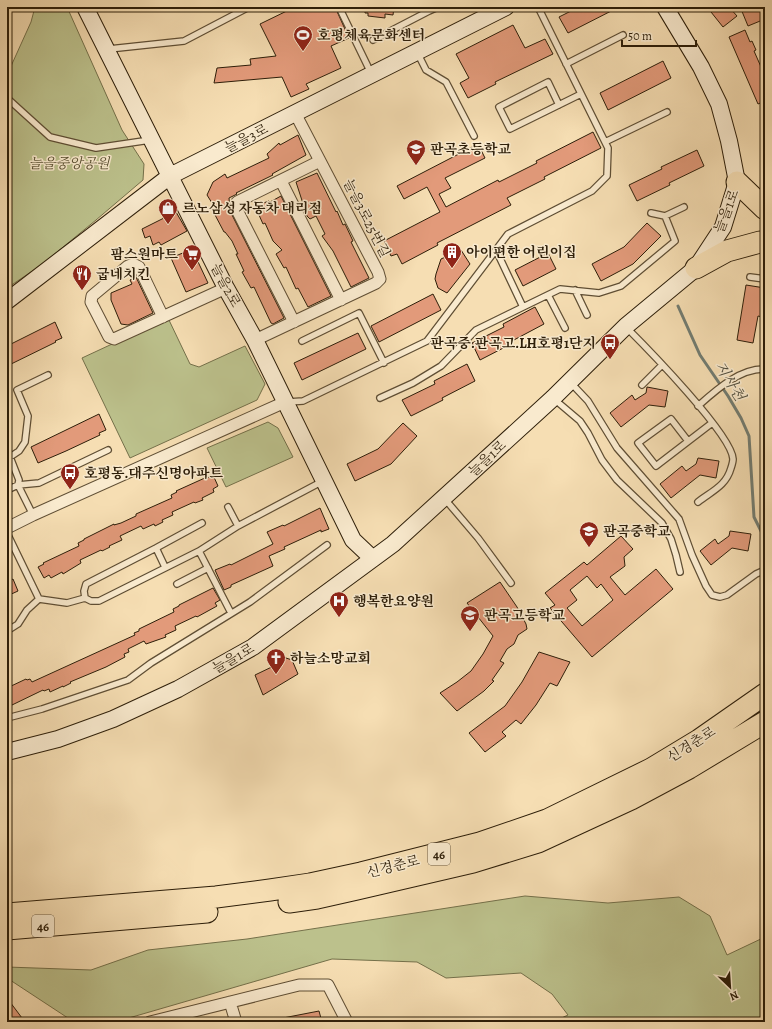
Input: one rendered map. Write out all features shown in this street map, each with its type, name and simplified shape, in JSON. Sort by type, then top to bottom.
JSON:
[{"type":"highway","points":[[737,182],[765,209]]},
{"type":"highway","points":[[696,268],[727,251],[765,242]]},
{"type":"highway","name":"신경춘로","points":[[7,929],[78,916],[310,884],[413,861],[480,843],[547,820],[651,769],[698,740],[765,694]]},
{"type":"highway","name":"신경춘로","points":[[7,914],[78,916],[232,909],[317,898],[473,862],[538,842],[631,799],[689,768],[765,722]]},
{"type":"street","name":"늘을2로","points":[[85,7],[226,288],[255,340],[353,540],[372,558]]},
{"type":"street","name":"늘을3로","points":[[7,301],[170,176],[506,7]]},
{"type":"street","name":"늘을1로","points":[[7,752],[58,739],[113,719],[178,689],[253,647],[393,544],[553,398],[626,326],[696,268],[723,227],[737,182],[730,141],[718,104],[701,67],[665,7]]},
{"type":"street","name":"늘을3로25번길","points":[[255,340],[376,283],[380,279],[378,272],[295,113]]},
{"type":"street","points":[[294,322],[236,208],[238,202],[320,161]]},
{"type":"street","points":[[281,181],[341,300]]},
{"type":"street","points":[[163,317],[139,267],[133,264],[128,266],[92,296],[92,302],[109,337],[114,339],[163,317],[226,288]]},
{"type":"street","points":[[7,528],[285,402]]},
{"type":"street","points":[[153,1022],[299,985],[328,985],[347,1022]]},
{"type":"street","points":[[230,1002],[236,1022]]},
{"type":"lane","points":[[106,49],[184,41],[249,7]]},
{"type":"lane","points":[[339,7],[372,75]]},
{"type":"lane","points":[[373,40],[428,9],[438,7]]},
{"type":"lane","points":[[285,402],[303,401],[384,364],[427,341],[508,234],[592,191],[607,176],[608,148],[538,7]]},
{"type":"lane","points":[[566,64],[623,35]]},
{"type":"lane","points":[[417,52],[426,70],[446,82],[474,136]]},
{"type":"lane","points":[[559,105],[548,82],[499,107],[510,129],[559,105],[581,94]]},
{"type":"lane","points":[[7,98],[50,137],[96,148],[152,139]]},
{"type":"lane","points":[[605,142],[667,112]]},
{"type":"lane","points":[[651,213],[664,216],[684,207]]},
{"type":"lane","points":[[380,398],[413,383],[441,366],[476,330],[560,289],[599,293],[621,286],[675,241],[664,216]]},
{"type":"lane","points":[[496,250],[523,307]]},
{"type":"lane","points":[[750,277],[765,279]]},
{"type":"lane","points":[[575,290],[587,315]]},
{"type":"lane","points":[[548,295],[565,328]]},
{"type":"lane","points":[[302,341],[359,313],[384,364]]},
{"type":"lane","points":[[626,326],[698,406],[730,449],[733,460],[729,476],[724,483],[698,502]]},
{"type":"lane","points":[[642,385],[662,365]]},
{"type":"lane","points":[[698,406],[735,378],[745,373],[765,369]]},
{"type":"lane","points":[[33,515],[18,485],[19,480],[9,456],[19,451],[25,442],[28,416],[16,390],[48,375]]},
{"type":"lane","points":[[569,382],[588,401],[617,448],[679,520],[695,561],[706,586],[712,595],[720,597],[727,595],[756,574],[765,570]]},
{"type":"lane","points":[[553,398],[580,421],[602,460],[617,480],[662,523],[671,539],[680,572]]},
{"type":"lane","points":[[688,441],[671,419],[638,443],[656,466],[712,423]]},
{"type":"lane","points":[[7,490],[18,485],[39,483],[108,450]]},
{"type":"lane","points":[[39,599],[67,603],[85,598],[91,601],[99,601],[199,551],[238,526],[323,481]]},
{"type":"lane","points":[[444,498],[478,538],[511,583]]},
{"type":"lane","points":[[228,507],[238,526]]},
{"type":"lane","points":[[85,598],[84,591],[86,584],[202,523]]},
{"type":"lane","points":[[7,532],[39,599]]},
{"type":"lane","points":[[7,718],[42,709],[128,680],[150,664],[250,602],[327,545]]},
{"type":"lane","points":[[156,548],[165,567]]},
{"type":"lane","points":[[199,551],[231,614]]},
{"type":"lane","points":[[178,584],[208,568]]},
{"type":"lane","points":[[7,631],[18,624],[27,610],[39,599]]},
{"type":"green space","name":"늘을중앙공원","points":[[35,7],[67,7],[122,130],[144,164],[143,180],[40,266],[7,288],[7,75],[31,22]]},
{"type":"green space","points":[[168,318],[190,364],[199,367],[245,346],[265,384],[257,400],[130,458],[82,358]]},
{"type":"green space","points":[[268,422],[278,428],[293,457],[226,487],[207,448]]},
{"type":"green space","points":[[525,896],[608,903],[679,897],[710,916],[727,955],[765,937],[765,1022],[553,1022],[568,1015],[552,994],[521,973],[446,978],[417,962],[332,959],[115,1022],[74,1022],[7,978],[7,967],[91,970],[148,950],[247,939]]},
{"type":"building","name":"호평체육문화센터","points":[[295,7],[335,7],[349,38],[331,46],[341,68],[306,84],[309,89],[291,97],[282,77],[214,83],[217,68],[251,65],[250,59],[276,56],[260,24]]},
{"type":"building","points":[[365,7],[394,7],[393,15],[385,14],[385,18],[368,16],[368,13],[365,13]]},
{"type":"building","points":[[579,7],[619,7],[568,33],[559,17]]},
{"type":"building","points":[[707,7],[729,7],[737,16],[723,27]]},
{"type":"building","points":[[746,7],[765,7],[765,19],[748,26],[741,9]]},
{"type":"building","points":[[513,25],[525,48],[545,39],[553,54],[495,82],[496,84],[468,98],[460,83],[469,78],[456,54]]},
{"type":"building","points":[[745,30],[750,42],[752,41],[756,50],[754,51],[765,76],[765,101],[758,104],[729,37]]},
{"type":"building","points":[[663,61],[671,78],[608,110],[600,93]]},
{"type":"building","points":[[593,132],[601,148],[507,198],[511,205],[437,243],[438,245],[402,264],[397,254],[391,256],[384,241],[440,212],[427,187],[404,199],[397,186],[478,144],[485,158],[445,178],[451,188],[439,194],[446,207],[498,180],[499,182],[537,163],[536,161]]},
{"type":"building","points":[[298,135],[306,155],[272,174],[273,175],[229,198],[230,211],[284,318],[273,324],[271,323],[254,287],[251,288],[242,272],[244,271],[236,254],[238,254],[232,241],[224,232],[214,213],[217,211],[207,195],[213,182],[225,174],[227,178],[269,158],[267,154],[279,143],[280,145]]},
{"type":"building","points":[[697,150],[704,166],[637,201],[629,185],[662,169],[661,167]]},
{"type":"building","points":[[317,173],[343,225],[345,224],[353,241],[351,242],[369,278],[351,287],[333,251],[322,236],[325,234],[316,216],[310,219],[307,216],[296,182]]},
{"type":"building","points":[[281,196],[331,296],[308,307],[298,288],[296,289],[286,267],[284,268],[276,254],[282,250],[273,241],[255,206],[269,201],[270,202]]},
{"type":"building","name":"르노삼성 자동차 대리점","points":[[176,212],[187,231],[161,245],[159,242],[153,245],[150,236],[145,238],[142,229]]},
{"type":"building","points":[[647,223],[661,236],[633,264],[601,281],[592,264],[624,247]]},
{"type":"building","points":[[192,249],[208,283],[186,292],[171,258]]},
{"type":"building","name":"아이편한 어린이집","points":[[461,250],[470,264],[447,293],[438,288],[435,279],[436,274],[441,259]]},
{"type":"building","points":[[548,253],[556,269],[523,286],[515,270]]},
{"type":"building","points":[[136,277],[153,313],[128,325],[121,324],[111,300],[111,293],[132,284],[130,280]]},
{"type":"building","points":[[746,285],[765,288],[765,305],[762,317],[758,316],[753,343],[737,340]]},
{"type":"building","points":[[433,294],[441,310],[379,342],[371,326]]},
{"type":"building","points":[[535,307],[544,324],[512,341],[513,343],[480,360],[472,343],[504,327],[503,324]]},
{"type":"building","points":[[55,322],[62,338],[7,366],[7,346]]},
{"type":"building","points":[[358,333],[366,349],[302,380],[294,363]]},
{"type":"building","points":[[467,364],[475,381],[442,398],[443,400],[411,416],[402,400],[435,384],[434,381]]},
{"type":"building","points":[[647,387],[668,391],[665,407],[649,405],[621,427],[610,413],[632,395],[635,400],[646,393]]},
{"type":"building","points":[[99,414],[106,430],[99,433],[100,435],[38,463],[31,447]]},
{"type":"building","points":[[403,423],[417,436],[391,464],[355,481],[347,464],[378,449]]},
{"type":"building","points":[[698,458],[719,461],[716,478],[700,475],[671,498],[660,484],[682,466],[686,471],[696,464]]},
{"type":"building","points":[[213,475],[218,486],[213,489],[214,492],[202,498],[203,500],[194,502],[172,512],[173,515],[162,520],[163,522],[155,526],[154,524],[143,529],[141,526],[120,536],[122,540],[102,551],[101,550],[80,560],[81,563],[63,574],[62,572],[51,578],[49,575],[44,578],[38,567],[44,564],[43,563],[79,546],[78,543],[84,539],[172,498],[171,495],[177,492],[176,491]]},
{"type":"building","points":[[320,508],[329,529],[321,532],[321,530],[284,547],[285,549],[269,556],[273,566],[231,585],[231,587],[224,590],[215,570],[230,564],[231,565],[273,544],[267,532],[283,525],[284,526]]},
{"type":"building","points":[[730,531],[751,534],[748,551],[732,548],[711,565],[700,551],[715,539],[718,544],[729,536]]},
{"type":"building","points":[[621,536],[633,549],[624,557],[625,566],[610,577],[625,595],[656,569],[673,589],[592,657],[550,608],[555,605],[545,593],[584,562],[587,565]],"holes":[[[587,576],[597,588],[601,584],[613,600],[582,626],[567,608],[577,600],[570,590]]]},
{"type":"building","points":[[13,579],[18,591],[7,596],[7,582]]},
{"type":"building","points":[[500,582],[517,607],[527,629],[518,635],[514,644],[507,649],[500,661],[504,663],[492,680],[494,681],[484,691],[457,711],[440,693],[471,671],[493,636],[467,603]]},
{"type":"building","points":[[213,588],[220,600],[215,603],[217,606],[197,617],[196,616],[175,626],[176,630],[165,635],[166,637],[146,644],[144,641],[128,649],[129,652],[124,654],[125,657],[106,667],[70,682],[71,683],[63,687],[50,692],[49,689],[43,690],[12,705],[11,703],[7,705],[7,688],[26,679],[30,679],[32,682],[135,635],[134,633],[139,631],[139,629],[174,612],[173,609],[179,605]]},
{"type":"building","points":[[539,652],[570,662],[557,686],[550,683],[536,705],[521,724],[516,720],[502,732],[506,736],[485,752],[469,733],[505,706],[522,682]]},
{"type":"building","name":"하늘소망교회","points":[[280,656],[292,660],[298,674],[263,695],[255,675],[278,664]]},
{"type":"building","points":[[7,998],[25,1022],[7,1022]]},
{"type":"building","points":[[319,1011],[322,1022],[283,1022],[283,1018]]},
{"type":"waterway","name":"지사천","points":[[678,306],[700,355],[728,396],[741,418],[749,436],[754,517],[765,539]]},
{"type":"place","name":"호평체육문화센터","points":[[303,52]]},
{"type":"place","name":"판곡초등학교","points":[[416,166]]},
{"type":"place","name":"르노삼성 자동차 대리점","points":[[168,225]]},
{"type":"place","name":"아이편한 어린이집","points":[[452,269]]},
{"type":"place","name":"팜스원마트","points":[[192,271]]},
{"type":"place","name":"굽네치킨","points":[[82,291]]},
{"type":"place","name":"판곡중.판곡고.LH호평1단지","points":[[610,360]]},
{"type":"place","name":"호평동.대주신명아파트","points":[[70,490]]},
{"type":"place","name":"판곡중학교","points":[[589,548]]},
{"type":"place","name":"행복한요양원","points":[[339,618]]},
{"type":"place","name":"판곡고등학교","points":[[470,632]]},
{"type":"place","name":"하늘소망교회","points":[[276,675]]}]
